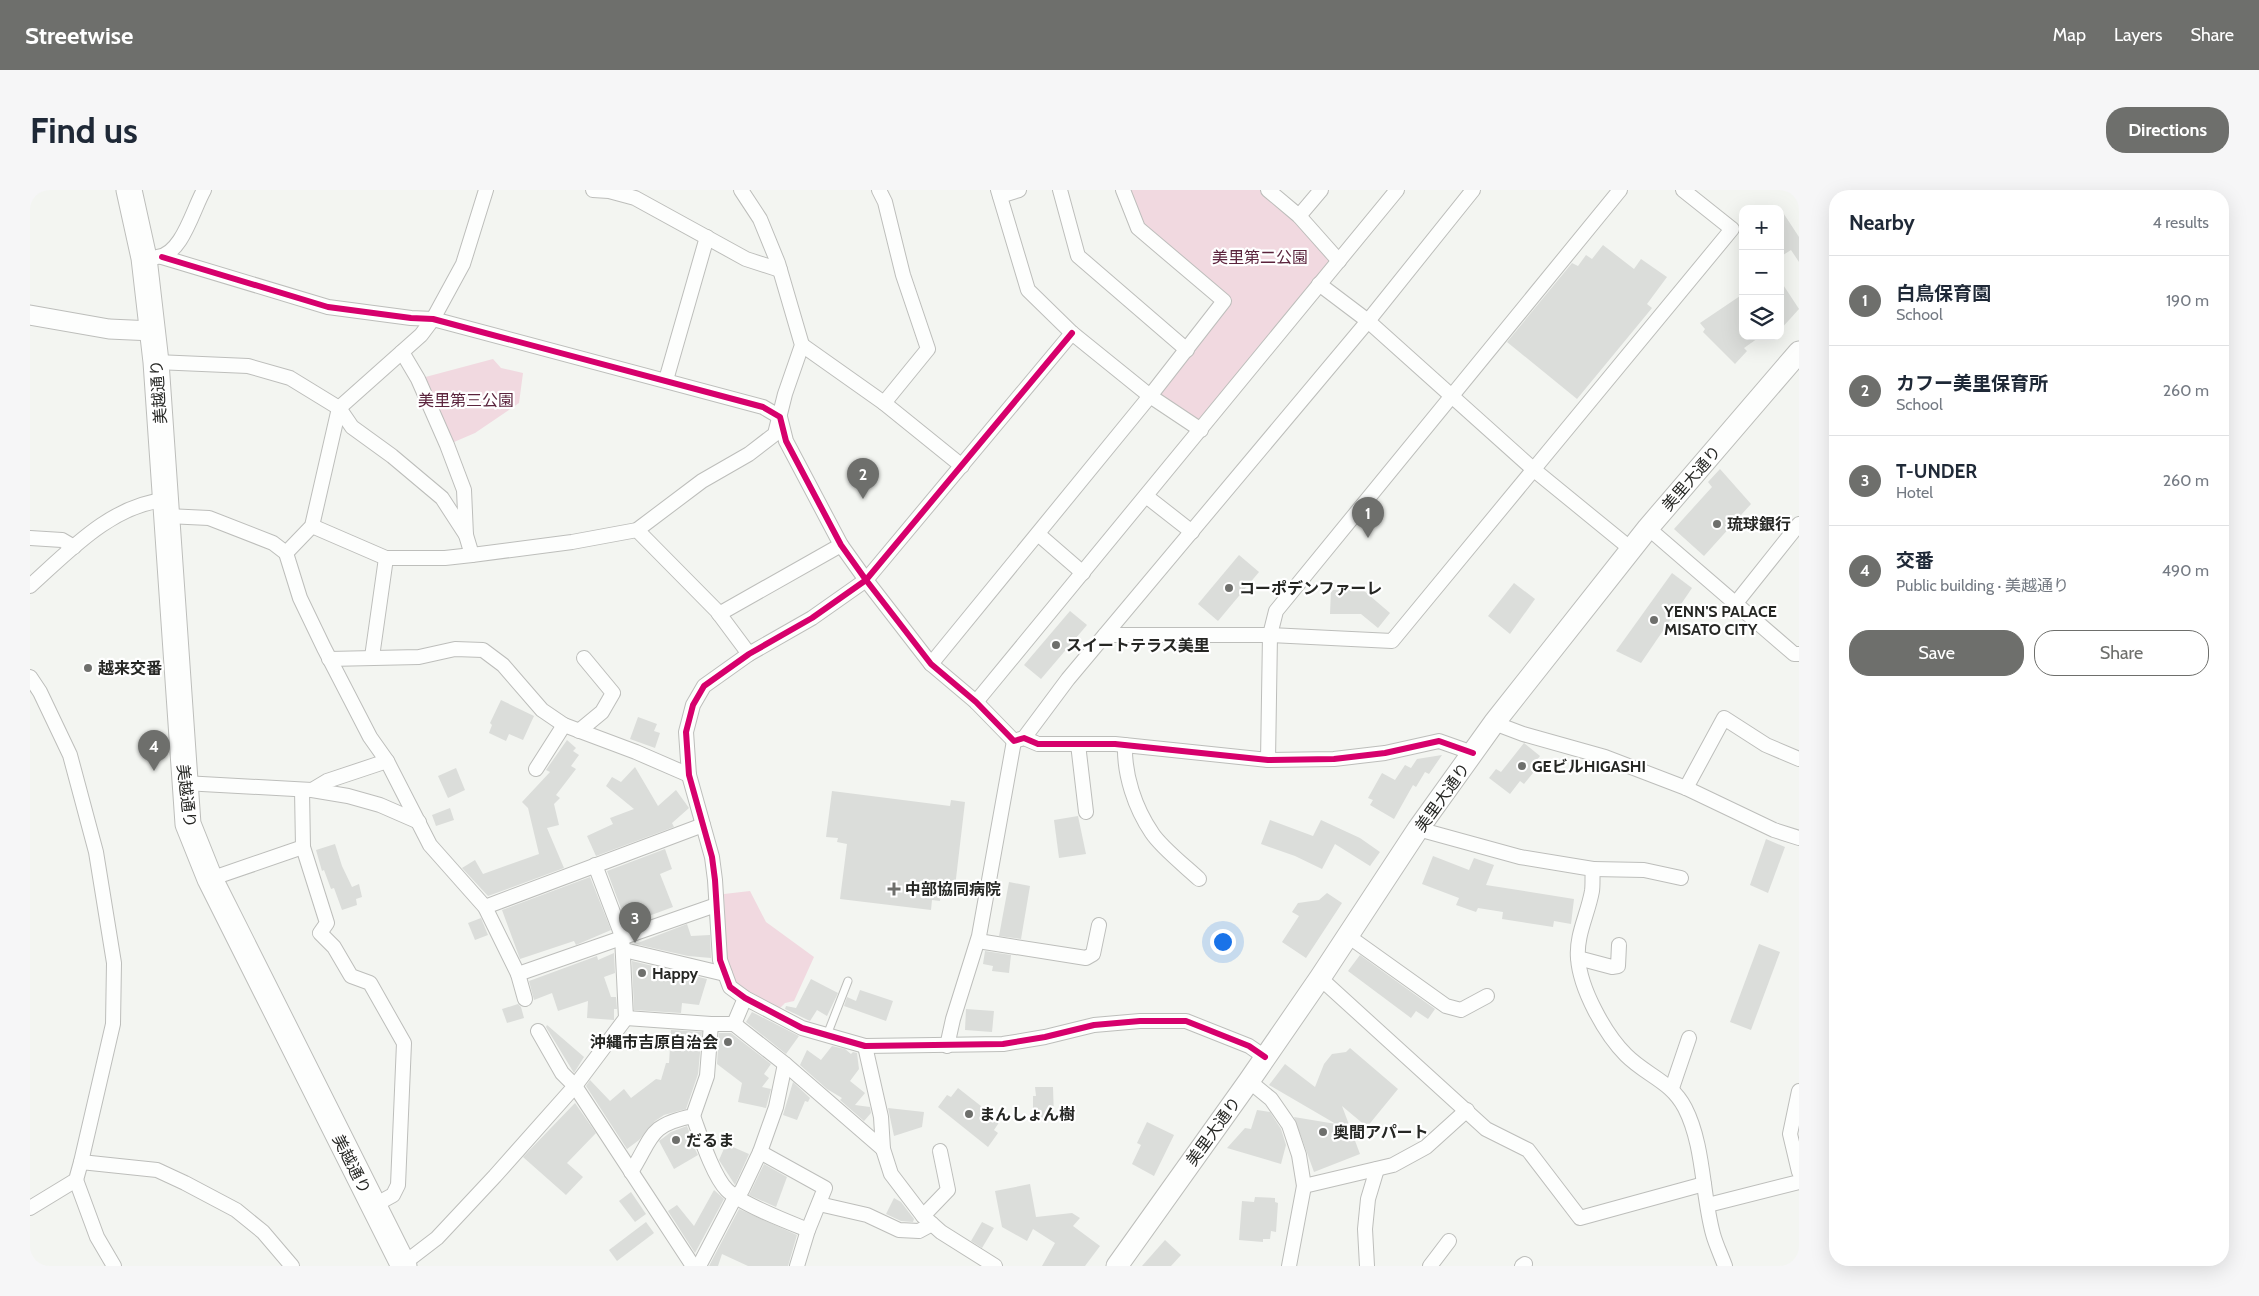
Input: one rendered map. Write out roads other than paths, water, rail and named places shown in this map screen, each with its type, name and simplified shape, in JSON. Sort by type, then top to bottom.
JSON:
[{"type":"highway","name":"美越通り","points":[[129,190],[153,258],[153,331],[188,824],[210,879],[403,1265]]},
{"type":"main road","name":"美里大通り","points":[[1117,1266],[1249,1081],[1320,978],[1418,829],[1494,723],[1648,528],[1799,352]]},
{"type":"street","points":[[286,553],[312,526],[340,408],[420,335],[433,319],[463,264],[486,190]]},
{"type":"street","points":[[593,190],[609,191],[635,198],[746,259],[780,270]]},
{"type":"street","points":[[312,526],[386,558],[472,556],[572,542],[637,530],[702,481],[750,454],[775,434],[785,394],[802,346],[780,270],[760,219],[741,190]]},
{"type":"street","points":[[879,190],[885,202],[903,275],[928,349],[884,403]]},
{"type":"street","points":[[1018,190],[999,193],[1028,290],[1072,334],[1150,396],[1201,430]]},
{"type":"street","points":[[1060,190],[1078,256],[1188,350]]},
{"type":"street","points":[[931,664],[1188,350],[1224,301],[1138,228],[1123,190]]},
{"type":"street","points":[[1268,190],[1299,216],[1339,261]]},
{"type":"street","points":[[1299,216],[1321,190]]},
{"type":"street","points":[[976,702],[1397,190]]},
{"type":"street","points":[[947,1046],[953,1019],[978,941],[1019,740],[1368,321],[1473,190]]},
{"type":"street","points":[[1268,760],[1270,635],[1276,611],[1620,190]]},
{"type":"street","points":[[1106,635],[1270,635],[1392,641],[1732,229],[1683,190]]},
{"type":"street","points":[[153,258],[178,245],[199,193]]},
{"type":"street","points":[[666,380],[707,237]]},
{"type":"street","points":[[153,258],[328,307],[411,318],[433,319],[763,407],[780,417],[786,441],[841,545],[866,580],[931,664],[1019,740],[1038,744],[1125,745],[1268,760],[1334,758],[1386,753],[1439,741],[1472,753]]},
{"type":"street","points":[[1320,284],[1368,321],[1452,394],[1533,469],[1631,549]]},
{"type":"street","points":[[30,315],[109,329],[153,331]]},
{"type":"street","points":[[1072,334],[866,580],[812,618],[749,654],[704,686],[694,705],[686,732],[689,774],[712,857],[720,960],[730,987],[745,998],[802,1028],[865,1046],[1003,1044],[1045,1037],[1094,1025],[1140,1021],[1186,1021],[1249,1046],[1265,1056]]},
{"type":"street","points":[[802,346],[884,403],[962,466]]},
{"type":"street","points":[[402,352],[418,379],[447,445],[464,490],[466,535],[472,556]]},
{"type":"street","points":[[156,362],[248,366],[290,378],[340,408],[352,427],[392,456],[442,498],[466,535]]},
{"type":"street","points":[[1146,496],[1192,532]]},
{"type":"street","points":[[30,586],[101,526],[129,509],[150,501],[167,508],[208,518],[273,543],[286,553],[300,598],[329,659],[370,737],[387,761],[430,845],[486,907],[518,974],[525,998]]},
{"type":"street","points":[[1736,603],[1799,524]]},
{"type":"street","points":[[1648,528],[1794,654],[1799,654]]},
{"type":"street","points":[[637,530],[719,614],[749,654]]},
{"type":"street","points":[[1038,534],[1083,573]]},
{"type":"street","points":[[30,538],[62,540],[74,547]]},
{"type":"street","points":[[719,614],[841,545]]},
{"type":"street","points":[[372,657],[386,558]]},
{"type":"street","points":[[329,659],[419,657],[455,649],[482,650],[503,665],[542,710],[564,725],[689,774]]},
{"type":"street","points":[[579,731],[602,712],[613,693],[584,658]]},
{"type":"street","points":[[30,677],[40,692],[70,755],[96,852],[114,963],[113,1024],[76,1180],[97,1237],[114,1266]]},
{"type":"street","points":[[1686,788],[1724,718],[1766,744],[1799,759]]},
{"type":"street","points":[[1494,723],[1523,734],[1605,757],[1686,788],[1774,830],[1799,838]]},
{"type":"street","points":[[536,769],[564,725]]},
{"type":"street","points":[[1078,744],[1086,812]]},
{"type":"street","points":[[1125,745],[1124,757],[1132,792],[1152,834],[1198,878]]},
{"type":"street","points":[[307,790],[327,781],[387,761]]},
{"type":"street","points":[[184,783],[307,790],[348,796],[380,804],[418,822]]},
{"type":"street","points":[[307,790],[303,847],[328,923],[320,933],[334,947],[351,976],[370,983],[404,1044],[398,1185],[393,1195],[373,1206]]},
{"type":"street","points":[[486,907],[595,864],[703,825]]},
{"type":"street","points":[[1418,829],[1520,857],[1593,869],[1644,870],[1680,878]]},
{"type":"street","points":[[210,879],[303,847]]},
{"type":"street","points":[[403,1265],[437,1238],[575,1086],[626,1018],[622,936],[595,864]]},
{"type":"street","points":[[1593,869],[1592,892],[1582,928],[1578,958],[1587,992],[1602,1025],[1627,1056],[1672,1088],[1688,1116],[1704,1184],[1713,1234],[1725,1266]]},
{"type":"street","points":[[518,974],[613,942],[622,936],[716,905]]},
{"type":"street","points":[[978,941],[1086,958],[1093,954],[1099,926]]},
{"type":"street","points":[[1348,936],[1446,1006],[1461,1010],[1487,996]]},
{"type":"street","points":[[1578,958],[1612,967],[1618,966],[1619,945]]},
{"type":"street","points":[[624,950],[725,974]]},
{"type":"street","points":[[1320,978],[1486,1129],[1528,1150],[1580,1218],[1704,1184]]},
{"type":"street","points":[[734,1024],[745,998]]},
{"type":"street","points":[[626,1018],[734,1024],[785,1064],[883,1149]]},
{"type":"street","points":[[711,1024],[707,1076],[693,1116],[717,1174],[727,1190],[737,1197],[808,1230]]},
{"type":"street","points":[[538,1031],[562,1073],[575,1086],[693,1266]]},
{"type":"street","points":[[1672,1088],[1689,1038]]},
{"type":"street","points":[[865,1046],[881,1118],[883,1149],[891,1174],[928,1220],[941,1232],[995,1266]]},
{"type":"street","points":[[699,1266],[748,1179],[760,1152],[776,1107],[785,1064]]},
{"type":"street","points":[[1249,1081],[1271,1099],[1289,1125],[1299,1155],[1304,1186],[1289,1266]]},
{"type":"street","points":[[1799,1091],[1790,1134],[1799,1172]]},
{"type":"street","points":[[1304,1186],[1393,1166],[1426,1146],[1466,1110]]},
{"type":"street","points":[[631,1172],[652,1134],[660,1126],[693,1116]]},
{"type":"street","points":[[819,1204],[867,1215],[900,1230],[918,1231],[928,1220],[948,1190],[940,1151]]},
{"type":"street","points":[[760,1152],[826,1188],[808,1230],[797,1266]]},
{"type":"street","points":[[81,1162],[157,1170],[185,1183],[236,1210],[264,1232],[292,1266]]},
{"type":"street","points":[[1367,1266],[1365,1229],[1368,1199],[1377,1169]]},
{"type":"street","points":[[30,1208],[76,1180]]},
{"type":"street","points":[[1708,1205],[1799,1182]]},
{"type":"street","points":[[1430,1266],[1449,1241]]},
{"type":"lane","points":[[827,1035],[848,981]]},
{"type":"place","name":"カフー美里保育所","points":[[863,499]]},
{"type":"place","name":"琉球銀行","points":[[1717,524]]},
{"type":"place","name":"白鳥保育園","points":[[1368,538]]},
{"type":"place","name":"コーポデンファーレ","points":[[1229,588]]},
{"type":"place","name":"YENN'S PALACE MISATO CITY","points":[[1654,620]]},
{"type":"place","name":"スイートテラス美里","points":[[1056,645]]},
{"type":"place","name":"越来交番","points":[[88,668]]},
{"type":"place","name":"GEビルHIGASHI","points":[[1522,766]]},
{"type":"place","name":"交番","points":[[154,771]]},
{"type":"place","name":"中部協同病院","points":[[894,889]]},
{"type":"place","name":"T-UNDER","points":[[635,943]]},
{"type":"place","name":"Happy","points":[[642,973]]},
{"type":"place","name":"沖縄市吉原自治会","points":[[728,1042]]},
{"type":"place","name":"まんしょん樹","points":[[969,1114]]},
{"type":"place","name":"奥間アパート","points":[[1323,1132]]},
{"type":"place","name":"だるま","points":[[676,1140]]},
{"type":"park label","name":"美里第二公園","points":[[1260,257]]},
{"type":"park label","name":"美里第三公園","points":[[466,400]]}]
